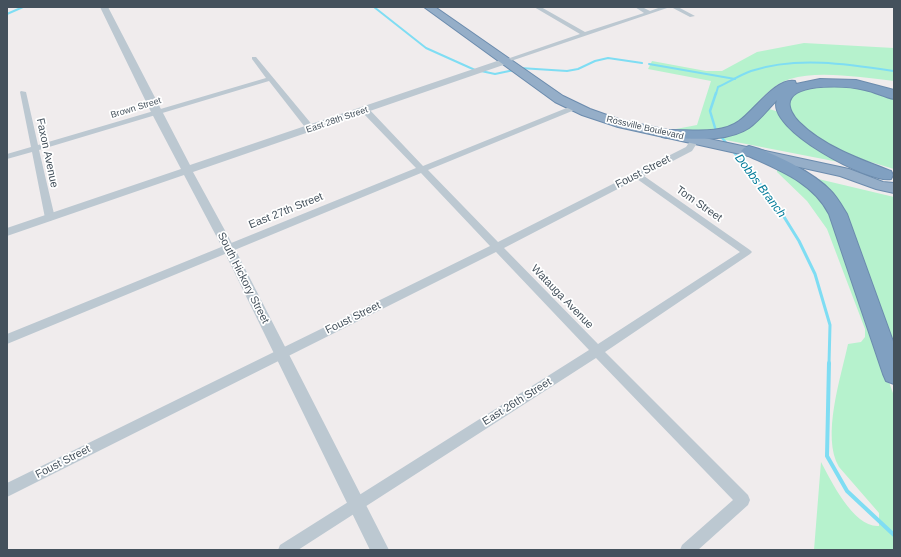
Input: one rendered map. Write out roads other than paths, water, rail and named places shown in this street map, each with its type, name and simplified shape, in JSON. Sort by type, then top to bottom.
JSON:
[{"type":"highway","name":"Rossville Boulevard","points":[[428,7],[559,99],[574,107],[618,123],[667,134],[844,172],[889,176]]},
{"type":"highway","points":[[667,134],[713,134],[739,129],[779,90],[799,81],[830,78],[894,83]]},
{"type":"highway","points":[[889,176],[858,164],[813,140],[786,116],[782,102],[784,96],[794,89],[816,83],[857,85],[894,95]]},
{"type":"highway","points":[[736,149],[794,172],[823,192],[829,199],[838,214],[894,374]]},
{"type":"highway","name":"Rossville Boulevard","points":[[844,172],[881,186],[894,188]]},
{"type":"street","name":"South Hickory Street","points":[[104,7],[156,112],[228,247],[380,550]]},
{"type":"street","points":[[537,7],[585,35]]},
{"type":"street","points":[[638,7],[649,12]]},
{"type":"street","name":"East 28th Street","points":[[7,232],[667,7]]},
{"type":"street","points":[[674,7],[692,16]]},
{"type":"street","points":[[254,58],[311,129]]},
{"type":"street","name":"Brown Street","points":[[7,157],[270,79]]},
{"type":"street","name":"Faxon Avenue","points":[[23,92],[50,218]]},
{"type":"street","name":"East 27th Street","points":[[7,339],[228,247],[574,107]]},
{"type":"street","name":"Watauga Avenue","points":[[365,110],[743,500],[688,550]]},
{"type":"street","name":"Foust Street","points":[[7,490],[497,247],[689,149],[695,140]]},
{"type":"street","name":"Tom Street","points":[[637,175],[747,252]]},
{"type":"street","name":"East 26th Street","points":[[285,550],[597,351],[747,252]]},
{"type":"waterway","points":[[7,14],[23,7]]},
{"type":"waterway","points":[[374,7],[426,48],[475,70]]},
{"type":"waterway","points":[[520,68],[567,71],[578,69],[595,61],[608,58],[642,63]]},
{"type":"waterway","name":"Dobbs Branch","points":[[735,79],[751,71],[768,66],[804,63],[840,64],[894,71]]},
{"type":"waterway","points":[[649,64],[735,79]]},
{"type":"waterway","points":[[481,71],[495,74],[514,70]]},
{"type":"waterway","name":"Dobbs Branch","points":[[716,94],[718,87],[735,79]]},
{"type":"waterway","name":"Dobbs Branch","points":[[716,93],[710,111],[716,131],[729,146]]},
{"type":"waterway","name":"Dobbs Branch","points":[[732,150],[772,198],[781,213]]},
{"type":"waterway","name":"Dobbs Branch","points":[[781,212],[799,241],[815,274],[830,325],[829,364]]},
{"type":"waterway","name":"Dobbs Branch","points":[[829,363],[827,456],[847,491],[894,535]]}]
